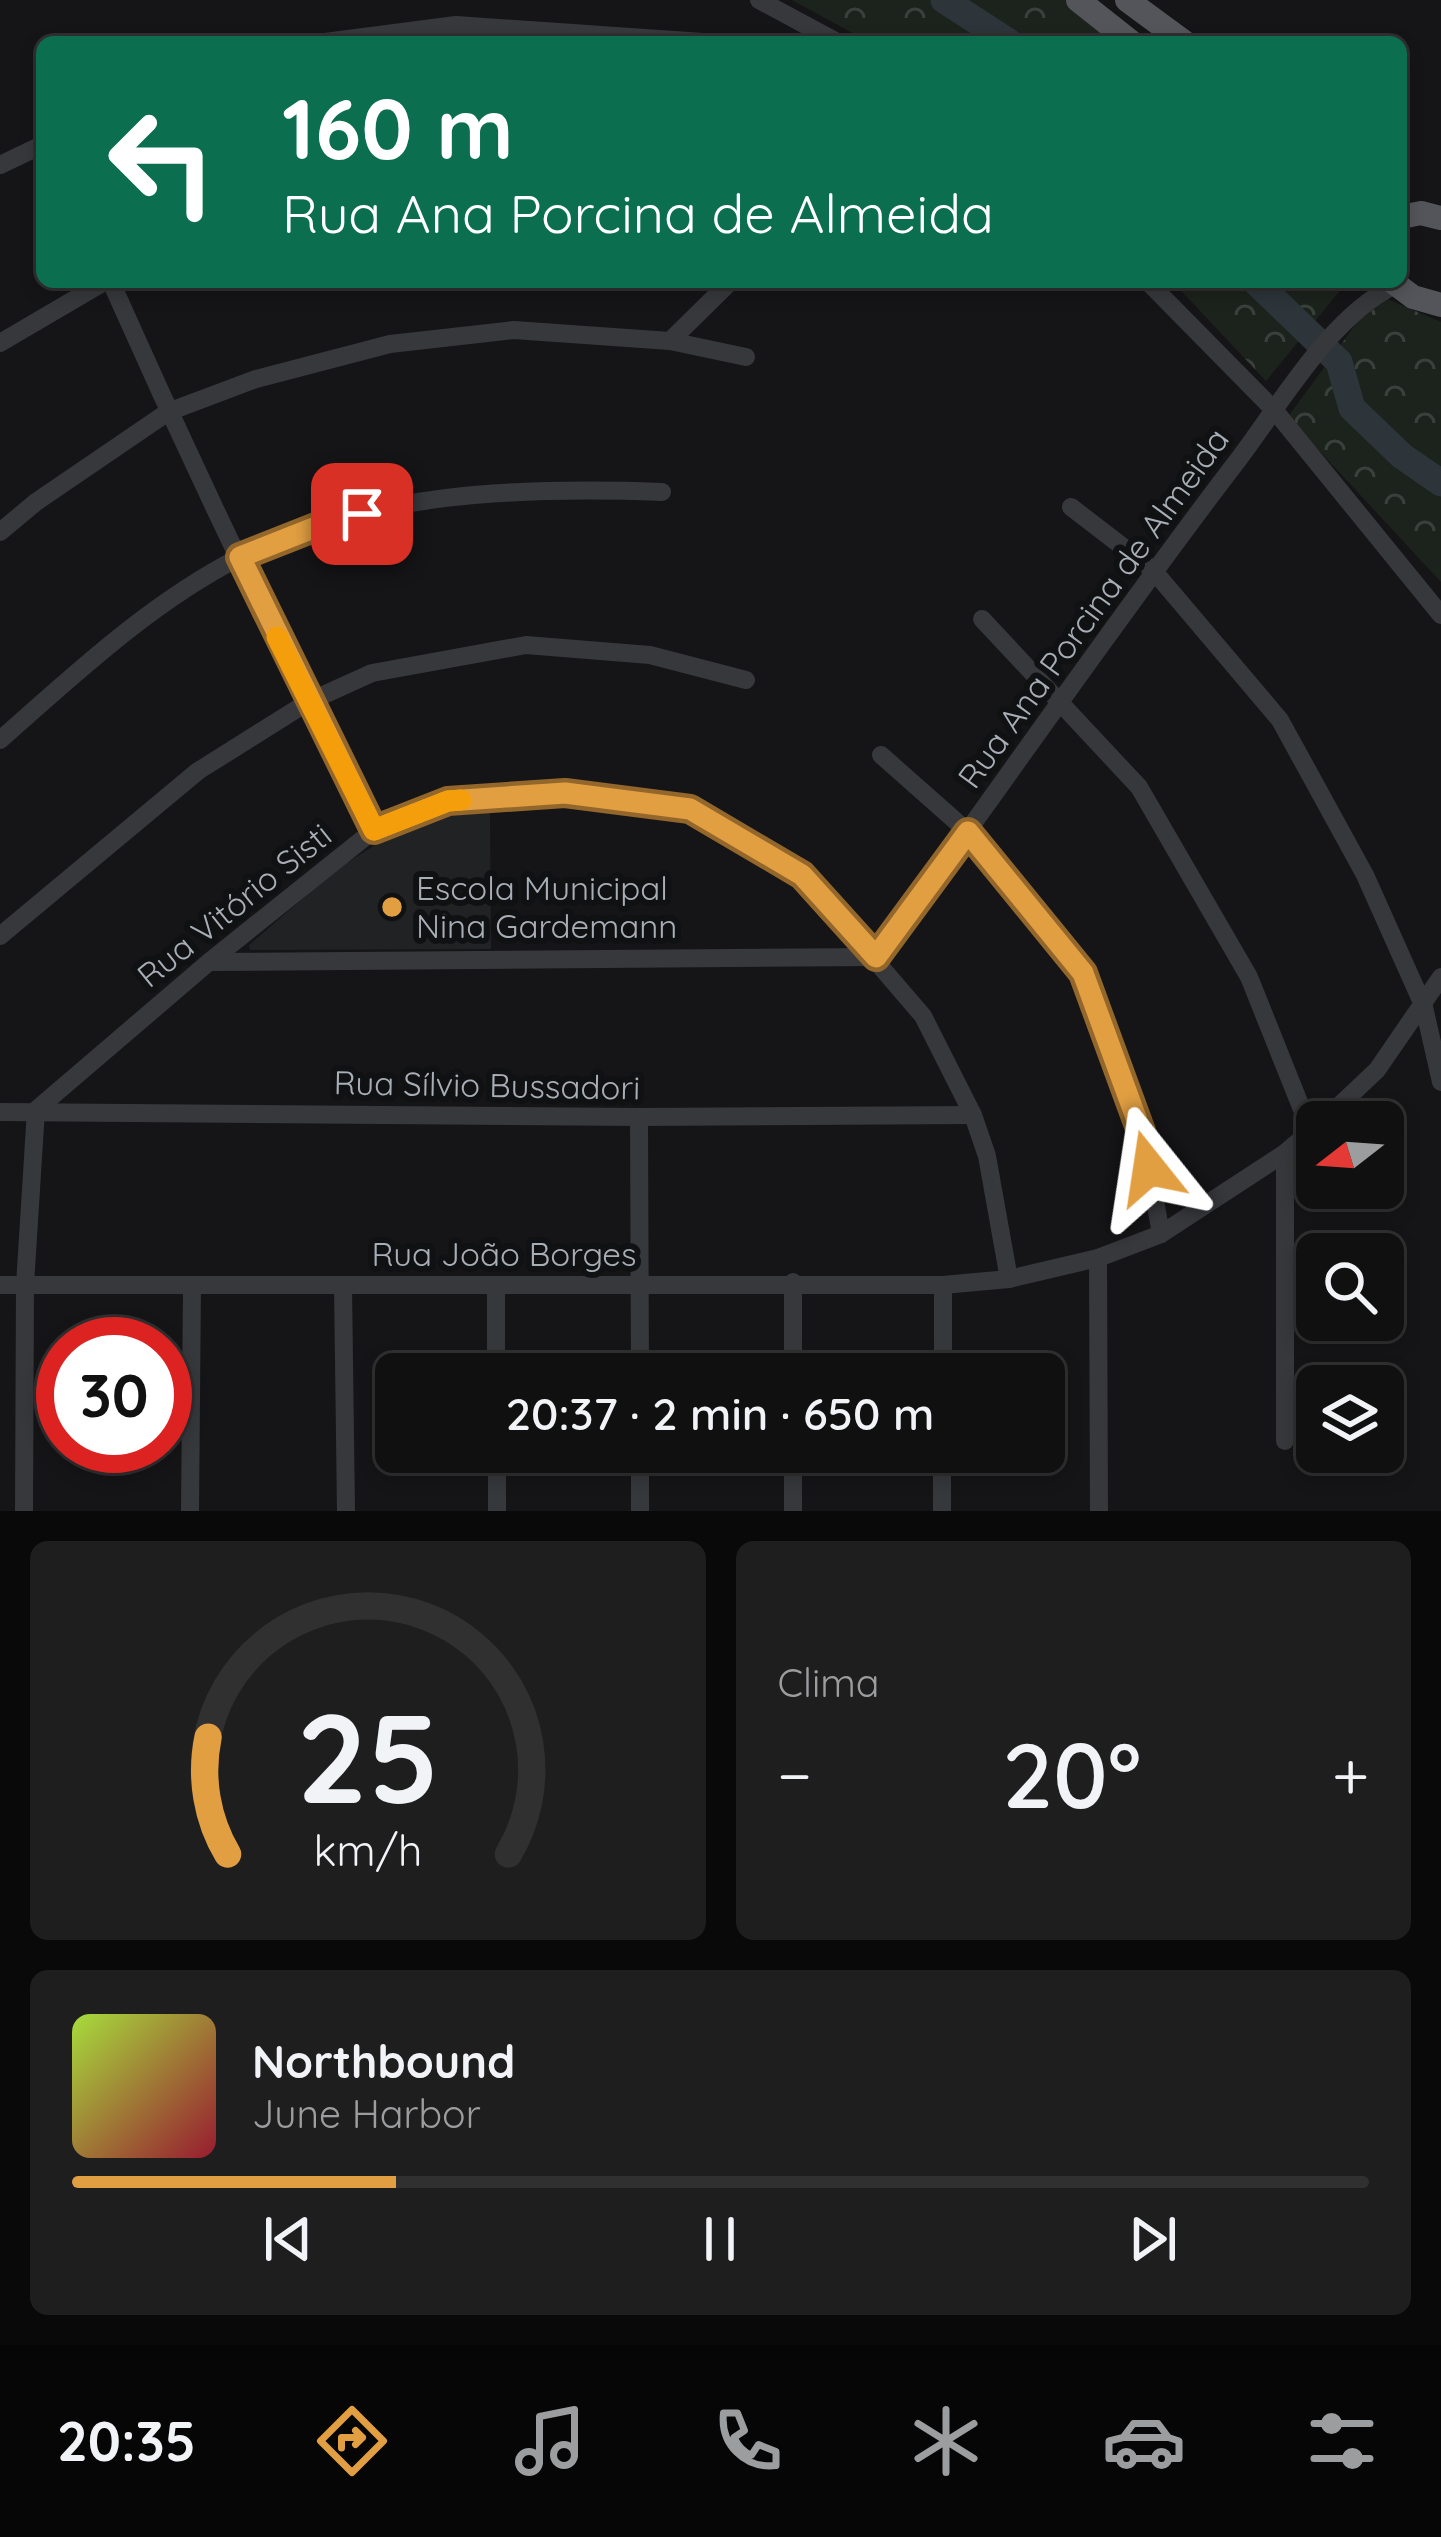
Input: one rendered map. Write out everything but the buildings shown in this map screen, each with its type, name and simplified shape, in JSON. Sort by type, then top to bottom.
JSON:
[{"type":"main road","points":[[1078,0],[1123,36]]},
{"type":"main road","points":[[1126,0],[1176,36]]},
{"type":"main road","points":[[1407,213],[1441,218]]},
{"type":"main road","points":[[1400,288],[1441,305]]},
{"type":"street","points":[[759,0],[826,36]]},
{"type":"street","points":[[371,36],[456,25],[616,36]]},
{"type":"street","points":[[2,163],[36,148]]},
{"type":"street","points":[[0,343],[96,288]]},
{"type":"street","points":[[110,288],[374,830]]},
{"type":"street","points":[[670,341],[724,288]]},
{"type":"street","points":[[1154,288],[1275,411],[1441,615]]},
{"type":"street","name":"Rua Ana Porcina de Almeida","points":[[876,957],[1153,570],[1354,310],[1388,288]]},
{"type":"street","points":[[0,532],[168,412],[256,379],[390,344],[514,330],[670,341],[746,357]]},
{"type":"street","points":[[0,740],[125,630],[240,557],[326,523],[434,498],[560,488],[662,492]]},
{"type":"street","points":[[1071,507],[1153,570],[1280,720],[1365,875],[1424,1006],[1441,1082]]},
{"type":"street","points":[[982,619],[1139,787],[1249,977],[1305,1101]]},
{"type":"street","points":[[0,936],[198,771],[308,702],[372,673],[526,645],[650,655],[746,680]]},
{"type":"street","points":[[881,755],[968,832],[1083,973],[1142,1134],[1161,1234]]},
{"type":"street","name":"Rua Vitório Sisti","points":[[36,1110],[209,962],[374,830],[448,801],[541,794],[690,809],[802,875],[923,1016],[974,1115],[988,1156],[1009,1279]]},
{"type":"street","points":[[209,962],[876,957]]},
{"type":"street","name":"Rua João Borges","points":[[1344,1101],[1377,1070],[1441,977]]},
{"type":"street","points":[[24,1511],[25,1285],[36,1110]]},
{"type":"street","name":"Rua Sílvio Bussadori","points":[[0,1112],[974,1115]]},
{"type":"street","points":[[639,1117],[640,1353]]},
{"type":"street","name":"Rua João Borges","points":[[0,1285],[943,1285],[1009,1279],[1098,1258],[1161,1234],[1296,1144]]},
{"type":"street","points":[[1285,1153],[1285,1442]]},
{"type":"street","points":[[1098,1258],[1099,1511]]},
{"type":"street","points":[[793,1282],[793,1353]]},
{"type":"street","points":[[343,1285],[346,1511]]},
{"type":"street","points":[[496,1285],[496,1353]]},
{"type":"street","points":[[943,1285],[943,1353]]},
{"type":"street","points":[[190,1511],[192,1286]]},
{"type":"street","points":[[497,1473],[497,1511]]},
{"type":"street","points":[[640,1473],[640,1511]]},
{"type":"street","points":[[793,1473],[793,1511]]},
{"type":"street","points":[[942,1511],[943,1473]]},
{"type":"shaded area","name":"Escola Municipal Nina Gardemann","points":[[490,812],[491,949],[250,950],[249,945],[337,869],[396,832],[456,813]]},
{"type":"green space","points":[[792,0],[1073,0],[1118,36],[858,36]]},
{"type":"green space","points":[[1179,288],[1342,288],[1266,381]]},
{"type":"green space","points":[[1387,299],[1441,322],[1441,582],[1288,417],[1358,321]]},
{"type":"waterway","points":[[944,0],[1000,36]]},
{"type":"waterway","points":[[1262,288],[1339,362],[1352,408],[1402,456],[1441,483]]},
{"type":"slow traffic","points":[[277,637],[374,830],[461,800]]},
{"type":"place","name":"Escola Municipal Nina Gardemann","points":[[392,907]]},
{"type":"route","points":[[362,514],[240,557],[374,830],[448,801],[565,793],[690,809],[802,875],[876,957],[968,832],[1083,973],[1142,1134],[1149,1168]]}]
